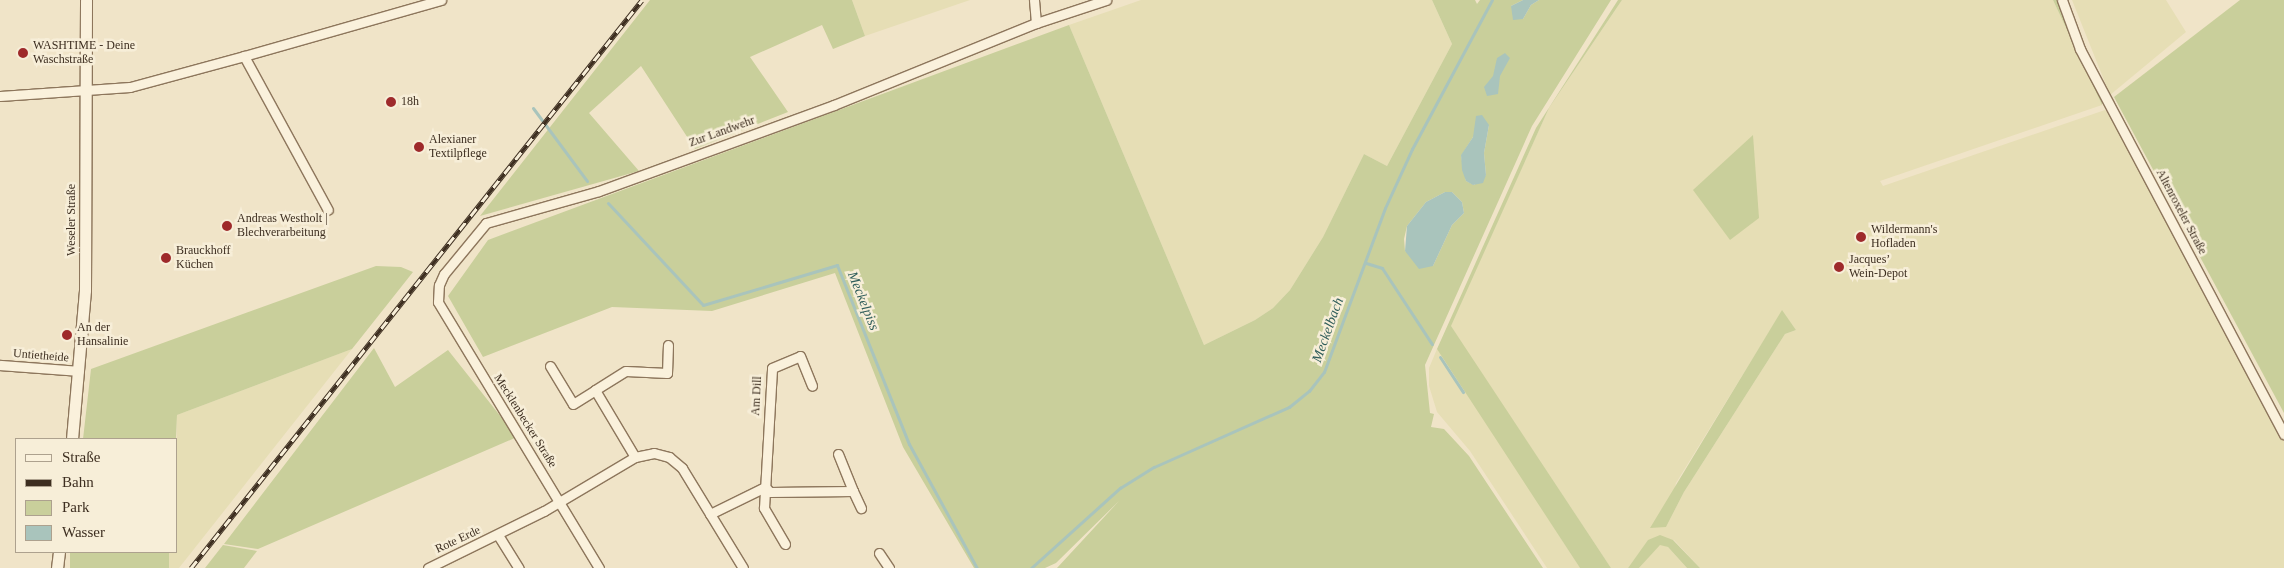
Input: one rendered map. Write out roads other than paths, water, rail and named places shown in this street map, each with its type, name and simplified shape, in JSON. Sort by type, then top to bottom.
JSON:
[{"type":"main road","name":"Weseler Straße","points":[[72,438],[85,290],[86,0]]},
{"type":"main road","points":[[57,568],[59,553]]},
{"type":"street","points":[[0,96],[130,87],[442,0]]},
{"type":"street","points":[[1034,0],[1036,24]]},
{"type":"street","name":"Zur Landwehr","points":[[439,285],[444,274],[486,223],[626,181],[834,105],[1036,24],[1106,0]]},
{"type":"street","name":"Altenroxeler Straße","points":[[2062,0],[2080,50],[2284,434]]},
{"type":"street","points":[[244,56],[328,210]]},
{"type":"street","name":"Mecklenbecker Straße","points":[[439,285],[438,302],[442,311],[560,502],[598,568]]},
{"type":"street","points":[[550,366],[573,404],[626,371],[667,373],[668,345]]},
{"type":"street","name":"Am Dill","points":[[785,544],[764,508],[772,368],[800,356],[812,386]]},
{"type":"street","name":"Untietheide","points":[[0,365],[79,371]]},
{"type":"street","points":[[596,390],[635,456]]},
{"type":"street","points":[[560,502],[635,456],[654,453],[669,457],[682,468],[743,568]]},
{"type":"street","points":[[838,454],[861,508]]},
{"type":"street","points":[[710,514],[765,487],[770,492],[853,492]]},
{"type":"street","name":"Rote Erde","points":[[428,568],[498,535],[560,502]]},
{"type":"street","name":"Rote Erde","points":[[498,535],[519,568]]},
{"type":"street","points":[[879,553],[889,568]]},
{"type":"water","points":[[1523,0],[1539,0],[1531,5],[1523,19],[1513,20],[1511,6]]},
{"type":"water","points":[[1505,53],[1510,58],[1500,76],[1498,94],[1487,96],[1484,87],[1493,76],[1497,58]]},
{"type":"water","points":[[1482,115],[1489,125],[1484,153],[1486,175],[1483,183],[1473,185],[1466,181],[1462,170],[1461,155],[1473,137],[1476,116]]},
{"type":"water","points":[[1445,192],[1452,192],[1462,202],[1464,213],[1452,225],[1433,266],[1419,269],[1405,251],[1407,226],[1426,202]]},
{"type":"waterway","name":"Meckelbach","points":[[1031,568],[1120,488],[1154,467],[1289,407],[1309,391],[1324,372],[1385,208],[1412,149],[1492,0]]},
{"type":"waterway","name":"Meckelpiss","points":[[533,108],[587,181]]},
{"type":"waterway","name":"Meckelpiss","points":[[608,203],[703,305],[837,265],[909,444],[977,568]]},
{"type":"waterway","points":[[1366,263],[1382,268],[1432,344]]},
{"type":"waterway","points":[[1440,357],[1463,392]]},
{"type":"railway","points":[[191,568],[642,0]]},
{"type":"place","name":"WASHTIME - Deine Waschstraße","points":[[23,53]]},
{"type":"place","name":"18h","points":[[391,102]]},
{"type":"place","name":"Alexianer Textilpflege","points":[[419,147]]},
{"type":"place","name":"Andreas Westholt | Blechverarbeitung","points":[[227,226]]},
{"type":"place","name":"Wildermann's Hofladen","points":[[1861,237]]},
{"type":"place","name":"Brauckhoff Küchen","points":[[166,258]]},
{"type":"place","name":"Jacques’ Wein-Depot","points":[[1839,267]]},
{"type":"place","name":"An der Hansalinie","points":[[67,335]]}]
